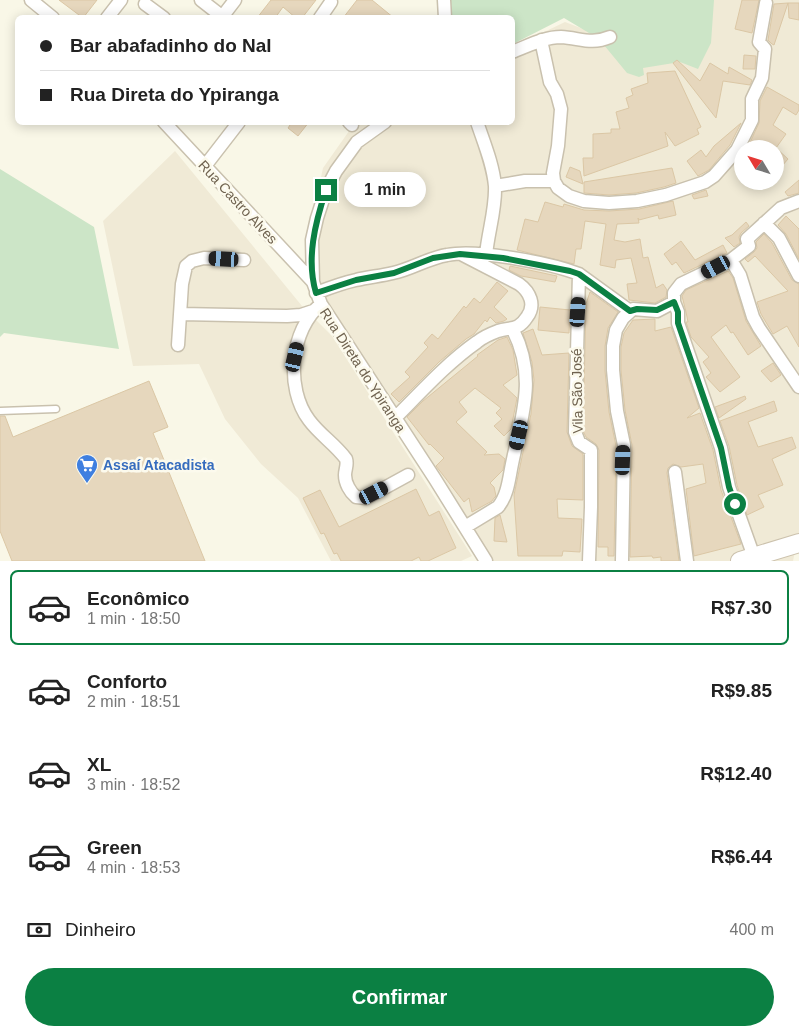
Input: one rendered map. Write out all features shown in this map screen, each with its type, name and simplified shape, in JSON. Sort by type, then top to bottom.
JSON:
[{"type":"main road","points":[[747,559],[799,543]]},
{"type":"street","points":[[31,0],[49,15]]},
{"type":"street","points":[[109,15],[121,0]]},
{"type":"street","points":[[201,0],[220,15]]},
{"type":"street","points":[[225,15],[236,0]]},
{"type":"street","points":[[444,0],[445,15]]},
{"type":"street","points":[[322,15],[331,2]]},
{"type":"street","points":[[541,40],[548,75],[560,109],[558,146],[553,173],[554,181],[558,188],[569,196],[584,201],[609,203],[637,201],[705,182],[714,176],[737,150],[752,120],[752,99],[762,78],[765,49],[759,42],[766,3]]},
{"type":"street","points":[[145,4],[160,15]]},
{"type":"street","points":[[515,51],[541,40],[560,37],[590,42],[610,36]]},
{"type":"street","name":"Rua Castro Alves","points":[[167,125],[205,166],[315,298]]},
{"type":"street","points":[[205,166],[238,125]]},
{"type":"street","points":[[381,125],[358,142],[336,171],[326,190],[312,240],[315,298],[295,357],[295,391],[304,412],[320,433],[346,459],[346,481],[356,497],[366,498],[408,476]]},
{"type":"street","points":[[478,125],[495,186],[486,255]]},
{"type":"street","points":[[495,186],[554,181]]},
{"type":"street","points":[[747,559],[721,448],[678,323],[674,293],[681,284],[731,260],[748,246],[747,239],[781,208],[799,201]]},
{"type":"street","points":[[764,223],[779,238],[799,276]]},
{"type":"street","points":[[395,418],[436,377],[471,346],[488,334],[513,330],[526,319],[530,311],[531,299],[526,289],[460,254]]},
{"type":"street","points":[[181,314],[287,316],[301,314],[315,298],[356,280],[394,273],[433,258],[460,254],[486,255],[560,268],[579,274],[630,311]]},
{"type":"street","points":[[178,345],[184,271],[192,261],[204,258],[244,260]]},
{"type":"street","points":[[731,260],[740,276],[751,312],[759,328],[799,387]]},
{"type":"street","name":"Vila São José","points":[[579,274],[575,432],[579,442],[590,450],[591,507],[589,561]]},
{"type":"street","name":"Rua Direta do Ypiranga","points":[[315,298],[395,418],[486,561]]},
{"type":"street","points":[[622,561],[624,445],[617,411],[613,370],[613,346],[616,330],[630,311],[637,309],[657,310],[674,302]]},
{"type":"street","points":[[465,527],[498,507],[507,489],[522,424],[526,388],[525,362],[513,330]]},
{"type":"street","points":[[676,472],[687,561]]},
{"type":"lane","points":[[0,411],[56,409]]},
{"type":"shaded area","points":[[659,0],[799,0],[799,539],[793,561],[483,561],[323,301],[307,242],[323,168],[353,125],[515,125],[515,46],[565,22],[599,35]]},
{"type":"shaded area","points":[[175,151],[302,306],[332,336],[472,556],[461,561],[331,561],[298,498],[261,464],[225,419],[199,364],[133,366],[103,221]]},
{"type":"green space","points":[[448,0],[714,0],[711,43],[698,69],[680,62],[643,68],[644,75],[639,77],[627,73],[599,39],[564,18],[515,43],[515,15],[450,15]]},
{"type":"green space","points":[[0,169],[94,227],[119,349],[4,333],[0,337]]},
{"type":"building","points":[[59,0],[97,0],[85,15],[79,15]]},
{"type":"building","points":[[271,0],[316,0],[304,15],[292,15],[283,7],[277,15],[259,15]]},
{"type":"building","points":[[357,0],[372,0],[390,15],[345,15]]},
{"type":"building","points":[[742,0],[759,0],[752,33],[735,29]]},
{"type":"building","points":[[788,3],[799,3],[799,20],[789,18]]},
{"type":"building","points":[[788,3],[774,45],[768,40],[774,4]]},
{"type":"building","points":[[744,55],[756,56],[755,69],[743,69]]},
{"type":"building","points":[[677,60],[700,81],[710,63],[728,74],[729,67],[752,80],[750,85],[723,81],[716,118],[673,63]]},
{"type":"building","points":[[675,71],[701,127],[697,129],[699,134],[675,146],[665,132],[668,146],[584,176],[583,158],[593,158],[593,134],[611,133],[611,129],[620,129],[616,112],[629,108],[626,98],[633,95],[631,89],[648,83],[647,73]]},
{"type":"building","points":[[767,87],[799,105],[796,115],[783,107],[773,125],[786,134],[782,140],[751,140],[759,123],[760,101]]},
{"type":"building","points":[[741,123],[730,145],[709,170],[698,176],[687,161],[701,150],[706,157],[714,146]]},
{"type":"building","points":[[290,125],[307,125],[298,136],[288,128]]},
{"type":"building","points":[[784,155],[788,159],[784,164]]},
{"type":"building","points":[[570,167],[580,171],[583,184],[566,177]]},
{"type":"building","points":[[672,168],[676,183],[664,187],[636,193],[609,195],[584,193],[584,182]]},
{"type":"building","points":[[799,180],[799,193],[788,196],[785,192]]},
{"type":"building","points":[[706,190],[708,196],[694,199],[692,195]]},
{"type":"building","points":[[673,201],[676,215],[659,219],[658,215],[639,220],[638,218],[639,223],[617,224],[614,240],[625,242],[640,239],[643,258],[648,257],[656,288],[663,284],[667,290],[666,297],[655,303],[629,300],[627,284],[637,283],[631,258],[616,260],[615,268],[600,265],[606,224],[585,221],[581,249],[576,249],[574,264],[517,250],[525,219],[538,222],[545,202],[563,207],[564,204],[584,210],[609,211],[639,209]]},
{"type":"building","points":[[786,216],[799,229],[799,259],[786,234],[778,225]]},
{"type":"building","points":[[746,222],[749,226],[741,233],[739,237],[740,243],[734,247],[725,238],[732,235]]},
{"type":"building","points":[[764,234],[772,243],[792,280],[799,284],[799,347],[787,326],[773,334],[761,314],[757,302],[788,291],[755,256],[748,262],[745,259],[754,252],[757,248],[756,242]]},
{"type":"building","points":[[681,241],[695,260],[723,245],[727,253],[684,273],[676,262],[672,265],[664,254]]},
{"type":"building","points":[[510,266],[557,276],[555,282],[521,276],[509,270]]},
{"type":"building","points":[[728,271],[733,278],[746,321],[761,346],[748,355],[733,332],[731,333],[726,325],[711,337],[740,377],[720,392],[706,377],[711,373],[703,362],[709,357],[691,337],[686,322],[688,322],[682,296],[686,290]]},
{"type":"building","points":[[497,282],[508,291],[494,307],[507,319],[496,323],[490,317],[487,322],[485,320],[474,334],[439,362],[399,402],[391,394],[410,377],[405,372],[428,347],[424,343],[432,334],[438,339],[464,306],[466,308],[474,298],[480,303]]},
{"type":"building","points":[[590,292],[618,312],[608,328],[605,346],[605,371],[609,412],[616,446],[614,556],[608,556],[608,547],[598,547],[599,450],[596,444],[586,437],[583,431],[586,304]]},
{"type":"building","points":[[540,307],[570,310],[569,333],[538,330]]},
{"type":"building","points":[[655,319],[655,331],[671,327],[699,408],[687,418],[700,413],[713,450],[721,490],[741,544],[694,556],[686,489],[706,483],[703,464],[681,467],[673,464],[668,468],[667,473],[679,561],[661,561],[661,557],[653,558],[652,556],[630,557],[632,445],[625,410],[621,347],[624,333],[633,320]]},
{"type":"building","points":[[533,329],[542,355],[569,353],[567,432],[572,446],[583,454],[583,500],[557,499],[558,518],[582,519],[580,552],[563,551],[562,556],[518,556],[514,495],[531,414],[534,380],[532,362],[523,333]]},
{"type":"building","points":[[507,337],[513,350],[517,375],[503,385],[517,398],[511,429],[504,436],[494,426],[502,419],[496,413],[501,408],[475,388],[459,402],[467,412],[456,422],[487,452],[484,455],[499,454],[505,459],[503,470],[490,483],[494,487],[496,496],[492,501],[472,512],[469,498],[464,502],[436,466],[444,458],[429,445],[407,417],[477,355],[498,340]]},
{"type":"building","points":[[773,363],[781,375],[771,382],[761,371]]},
{"type":"building","name":"Assaí Atacadista","points":[[149,381],[168,427],[153,433],[205,561],[12,561],[0,531],[0,416],[5,416],[13,437]]},
{"type":"building","points":[[745,396],[746,399],[719,418],[715,407]]},
{"type":"building","points":[[774,401],[777,411],[748,422],[758,447],[792,437],[796,448],[772,459],[783,485],[758,495],[764,507],[747,515],[737,485],[729,446],[720,421]]},
{"type":"building","points":[[416,489],[429,516],[439,511],[456,548],[428,561],[421,561],[419,557],[411,561],[341,561],[337,553],[334,554],[324,533],[321,534],[303,498],[320,490],[339,527]]},
{"type":"building","points":[[500,515],[507,542],[494,541],[495,518]]},
{"type":"place","name":"Assaí Atacadista","points":[[87,484]]},
{"type":"route","points":[[326,190],[312,240],[312,282],[316,293],[356,280],[394,273],[433,258],[460,254],[486,255],[542,264],[579,274],[630,311],[633,309],[657,310],[674,302],[678,312],[678,323],[721,448],[729,487],[735,504]]}]
